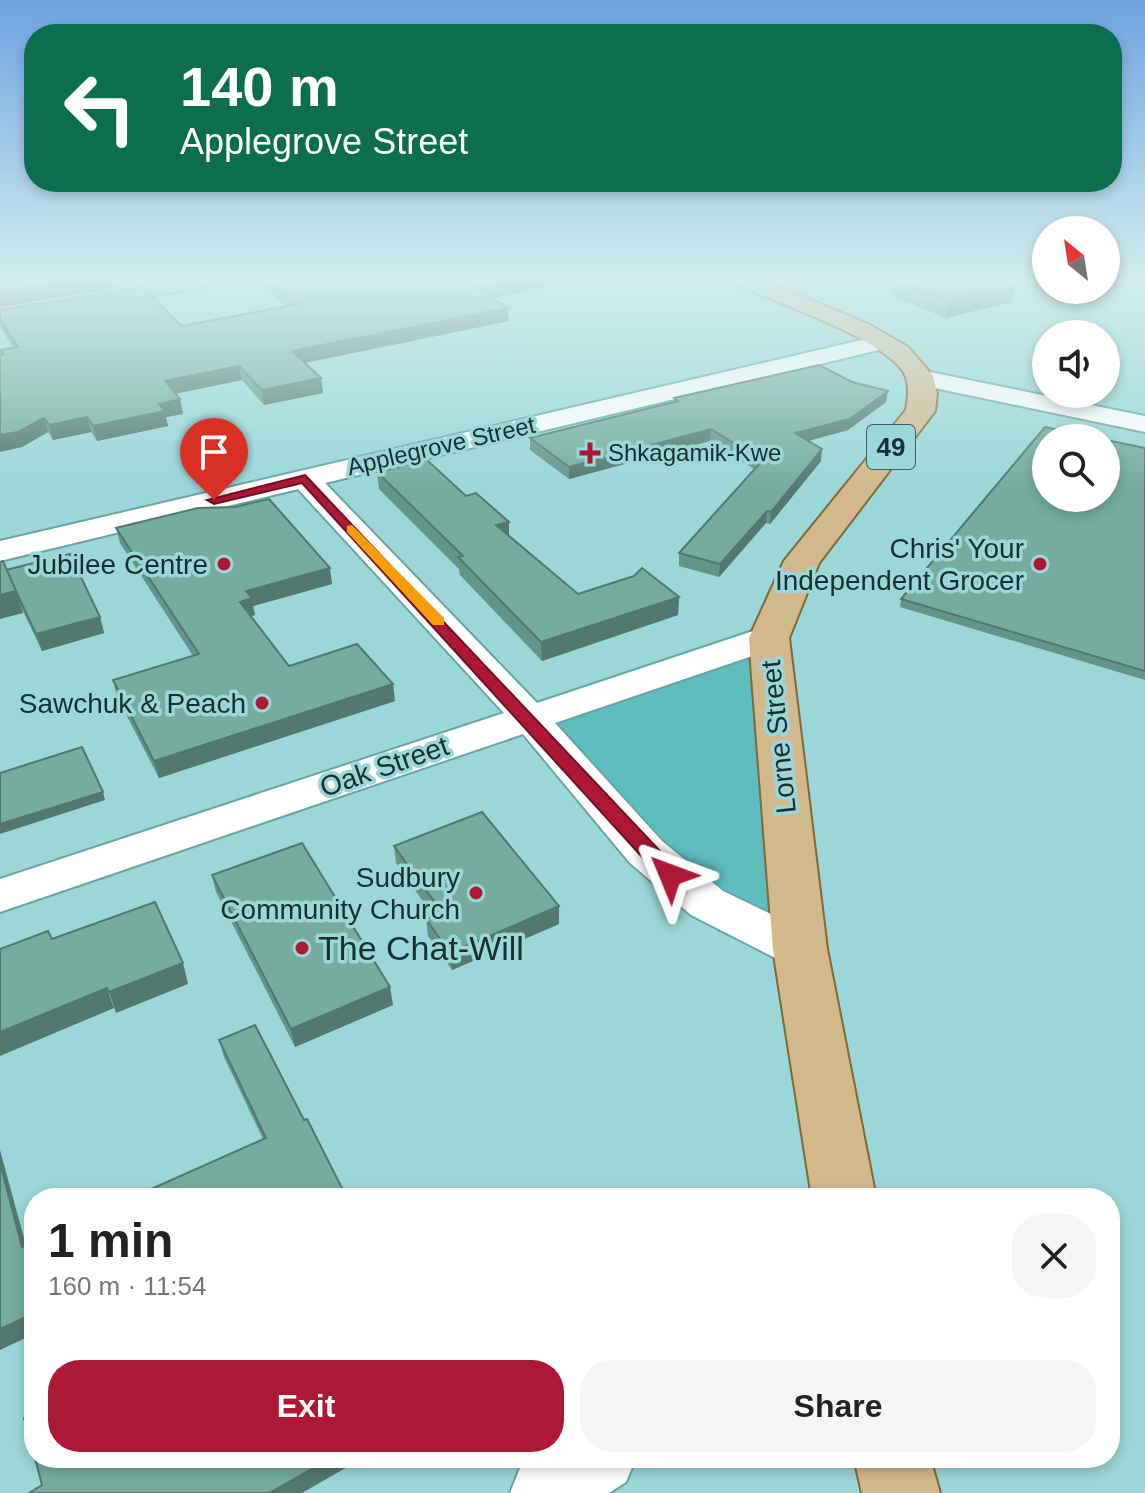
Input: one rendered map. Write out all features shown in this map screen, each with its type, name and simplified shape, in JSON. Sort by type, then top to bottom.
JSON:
[{"type":"main road","points":[[895,351],[911,363],[920,378]]},
{"type":"main road","name":"Lorne Street","points":[[842,1188],[800,949],[769,638],[802,561],[920,411],[924,394],[920,378]]},
{"type":"main road","points":[[895,1468],[901,1493]]},
{"type":"street","name":"Applegrove Street","points":[[0,551],[846,351]]},
{"type":"street","points":[[920,378],[1145,424]]},
{"type":"street","points":[[305,479],[529,717],[646,852],[682,886],[707,903],[800,949]]},
{"type":"street","name":"Oak Street","points":[[0,896],[769,638]]},
{"type":"street","points":[[545,1493],[586,1468]]},
{"type":"shaded area","points":[[765,637],[805,947],[711,902],[530,715]]},
{"type":"building","points":[[1,351],[294,351],[321,378],[262,390],[239,366],[165,381],[180,399],[159,404],[165,411],[93,426],[87,417],[49,425],[44,418],[18,432],[0,435],[0,354],[3,354]]},
{"type":"building","points":[[819,365],[852,382],[888,391],[850,419],[795,433],[822,449],[771,512],[767,511],[720,564],[679,553],[762,461],[711,429],[569,467],[530,438],[678,401],[674,398]]},
{"type":"building","name":"Chris' Your Independent Grocer","points":[[1032,443],[1032,512],[1120,512],[1120,443],[1145,448],[1145,671],[901,599]]},
{"type":"building","points":[[427,460],[466,496],[476,493],[509,522],[496,525],[578,594],[634,576],[642,568],[679,597],[541,642],[458,557],[463,556],[377,472]]},
{"type":"building","points":[[269,499],[330,568],[246,591],[252,598],[240,602],[289,666],[357,644],[393,684],[154,761],[113,680],[199,654],[116,528],[198,508],[235,507]]},
{"type":"building","points":[[70,554],[100,617],[36,634],[6,570]]},
{"type":"building","points":[[3,561],[16,591],[0,595],[0,562]]},
{"type":"building","points":[[82,747],[103,792],[0,824],[0,773]]},
{"type":"building","name":"Sudbury Community Church","points":[[482,812],[559,906],[450,953],[426,919],[442,912],[394,846]]},
{"type":"building","name":"The Chat-Will","points":[[302,843],[390,987],[291,1029],[212,875]]},
{"type":"building","points":[[155,902],[183,963],[109,992],[107,988],[0,1032],[0,949],[48,931],[52,939]]},
{"type":"building","points":[[255,1025],[342,1188],[154,1188],[266,1138],[219,1040]]},
{"type":"building","points":[[0,1163],[24,1246],[24,1318],[0,1329]]},
{"type":"building","points":[[38,1468],[313,1468],[269,1493],[29,1493],[42,1485]]},
{"type":"slow traffic","points":[[352,529],[439,621]]},
{"type":"place","name":"Shkagamik-Kwe","points":[[590,453]]},
{"type":"place","name":"Jubilee Centre","points":[[224,564]]},
{"type":"place","name":"Chris' Your Independent Grocer","points":[[1040,564]]},
{"type":"place","name":"Sawchuk & Peach","points":[[262,703]]},
{"type":"place","name":"Sudbury Community Church","points":[[476,893]]},
{"type":"place","name":"The Chat-Will","points":[[302,948]]},
{"type":"route","points":[[214,500],[305,479],[529,717],[646,852],[670,875]]}]
